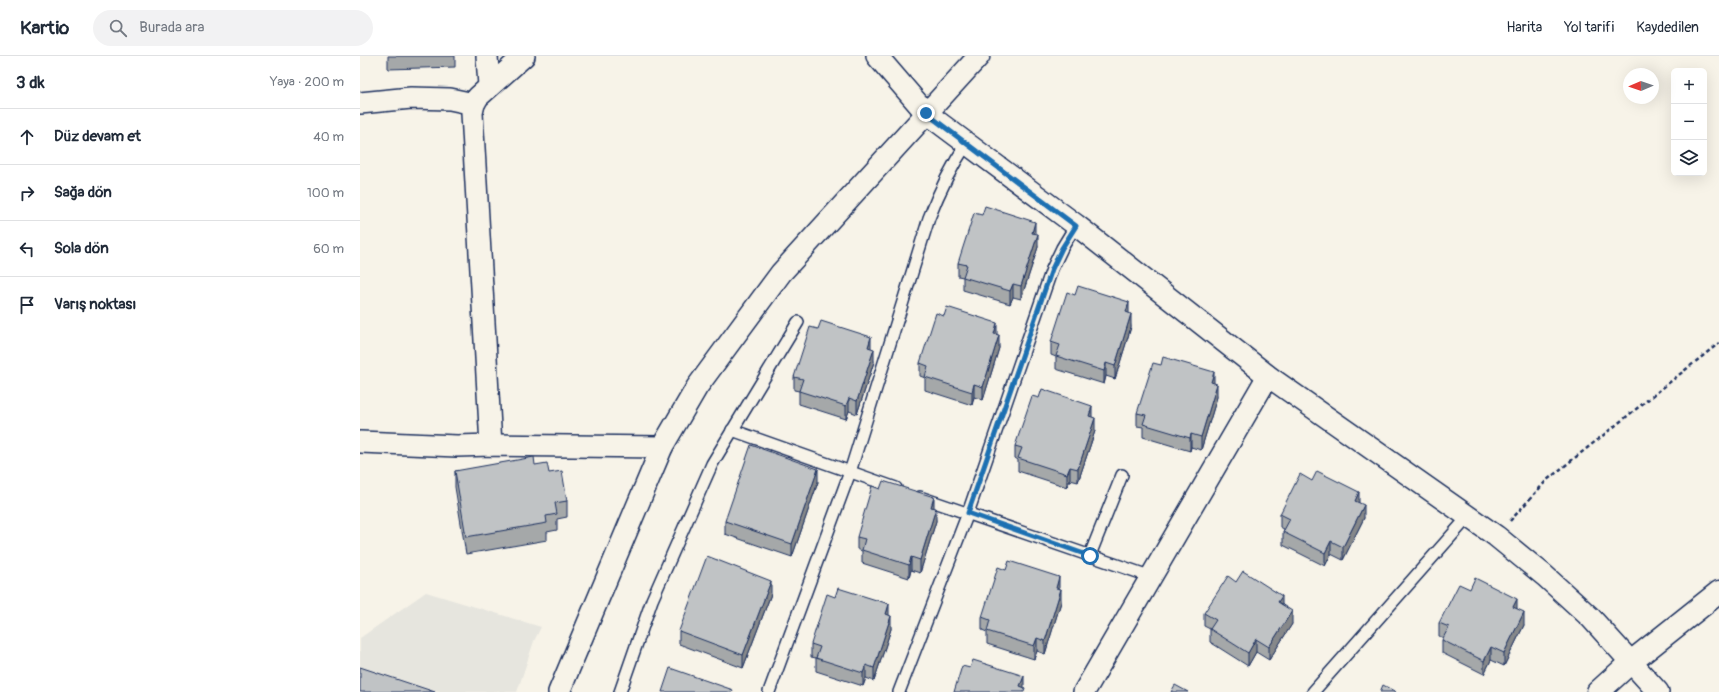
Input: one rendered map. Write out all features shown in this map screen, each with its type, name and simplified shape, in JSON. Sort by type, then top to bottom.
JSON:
[{"type":"street","points":[[487,56],[489,86]]},
{"type":"street","points":[[491,445],[472,122],[474,104],[478,97],[524,56]]},
{"type":"street","points":[[877,56],[926,113],[1076,226],[1268,376],[1496,536],[1557,586],[1591,618],[1658,692]]},
{"type":"street","points":[[559,692],[662,447],[697,387],[781,273],[979,56]]},
{"type":"street","points":[[360,103],[411,98],[450,99],[474,104]]},
{"type":"street","points":[[1084,692],[1268,376]]},
{"type":"street","points":[[360,442],[456,446],[662,447]]},
{"type":"street","points":[[1598,692],[1631,662],[1719,592]]},
{"type":"lane","points":[[769,692],[850,472],[929,218],[948,175],[967,143]]},
{"type":"lane","points":[[899,692],[968,513],[1052,269],[1062,248],[1076,226]]},
{"type":"lane","points":[[620,692],[652,600],[712,464],[798,322]]},
{"type":"lane","points":[[732,430],[1152,577]]},
{"type":"lane","points":[[1090,556],[1122,475]]},
{"type":"lane","points":[[1313,692],[1468,517]]},
{"type":"path","points":[[1496,536],[1547,480],[1719,343]]},
{"type":"shaded area","points":[[426,592],[541,627],[534,641],[517,692],[360,692],[360,638]]},
{"type":"building","points":[[985,206],[1035,222],[1032,233],[1038,234],[1021,286],[1013,284],[1010,291],[963,277],[967,265],[958,263],[974,213],[982,215]]},
{"type":"building","points":[[1078,286],[1129,302],[1126,312],[1131,314],[1115,366],[1106,363],[1104,371],[1056,356],[1060,345],[1051,342],[1067,292],[1075,295]]},
{"type":"building","points":[[947,307],[997,323],[994,334],[999,335],[983,387],[974,384],[972,392],[925,377],[928,366],[920,363],[936,313],[944,316]]},
{"type":"building","points":[[821,321],[871,337],[868,347],[874,349],[857,401],[849,398],[846,406],[799,391],[803,379],[794,377],[810,327],[818,329]]},
{"type":"building","points":[[1163,357],[1214,372],[1211,382],[1217,384],[1201,437],[1191,434],[1190,438],[1143,424],[1146,415],[1137,413],[1153,363],[1161,365]]},
{"type":"building","points":[[1042,389],[1092,406],[1089,416],[1095,418],[1078,469],[1070,467],[1067,474],[1018,458],[1022,448],[1015,446],[1032,396],[1039,398]]},
{"type":"building","points":[[751,445],[818,469],[792,544],[725,521]]},
{"type":"building","points":[[534,457],[535,465],[547,463],[549,473],[562,471],[567,501],[555,503],[557,514],[546,516],[547,523],[466,537],[455,471]]},
{"type":"building","points":[[1317,471],[1359,492],[1355,501],[1364,505],[1343,547],[1331,541],[1325,553],[1283,532],[1290,519],[1280,514],[1300,474],[1312,481]]},
{"type":"building","points":[[883,481],[934,497],[931,507],[936,508],[920,560],[911,557],[909,565],[862,550],[865,539],[857,537],[872,486],[880,489]]},
{"type":"building","points":[[707,556],[771,581],[743,655],[679,631]]},
{"type":"building","points":[[1009,561],[1059,577],[1056,588],[1061,589],[1045,641],[1037,638],[1034,646],[987,631],[990,620],[982,617],[998,567],[1006,570]]},
{"type":"building","points":[[1243,571],[1282,596],[1278,602],[1292,611],[1269,647],[1256,639],[1248,653],[1210,629],[1216,620],[1204,613],[1228,576],[1236,582]]},
{"type":"building","points":[[1475,578],[1517,599],[1513,607],[1524,612],[1504,653],[1491,647],[1484,661],[1442,640],[1449,627],[1439,623],[1459,584],[1470,589]]},
{"type":"building","points":[[838,588],[889,604],[886,614],[891,616],[874,668],[866,665],[863,673],[816,658],[820,647],[811,644],[827,594],[835,597]]},
{"type":"building","points":[[973,660],[1024,676],[1020,686],[1025,688],[1024,692],[954,692],[962,666],[970,668]]},
{"type":"building","points":[[360,667],[435,692],[360,692]]},
{"type":"building","points":[[670,668],[733,690],[732,692],[662,692]]},
{"type":"building","points":[[1175,685],[1188,692],[1171,692]]},
{"type":"building","points":[[1383,685],[1396,692],[1380,692]]},
{"type":"route","points":[[926,113],[1076,226],[1062,248],[1052,269],[968,513],[1090,556]]}]
